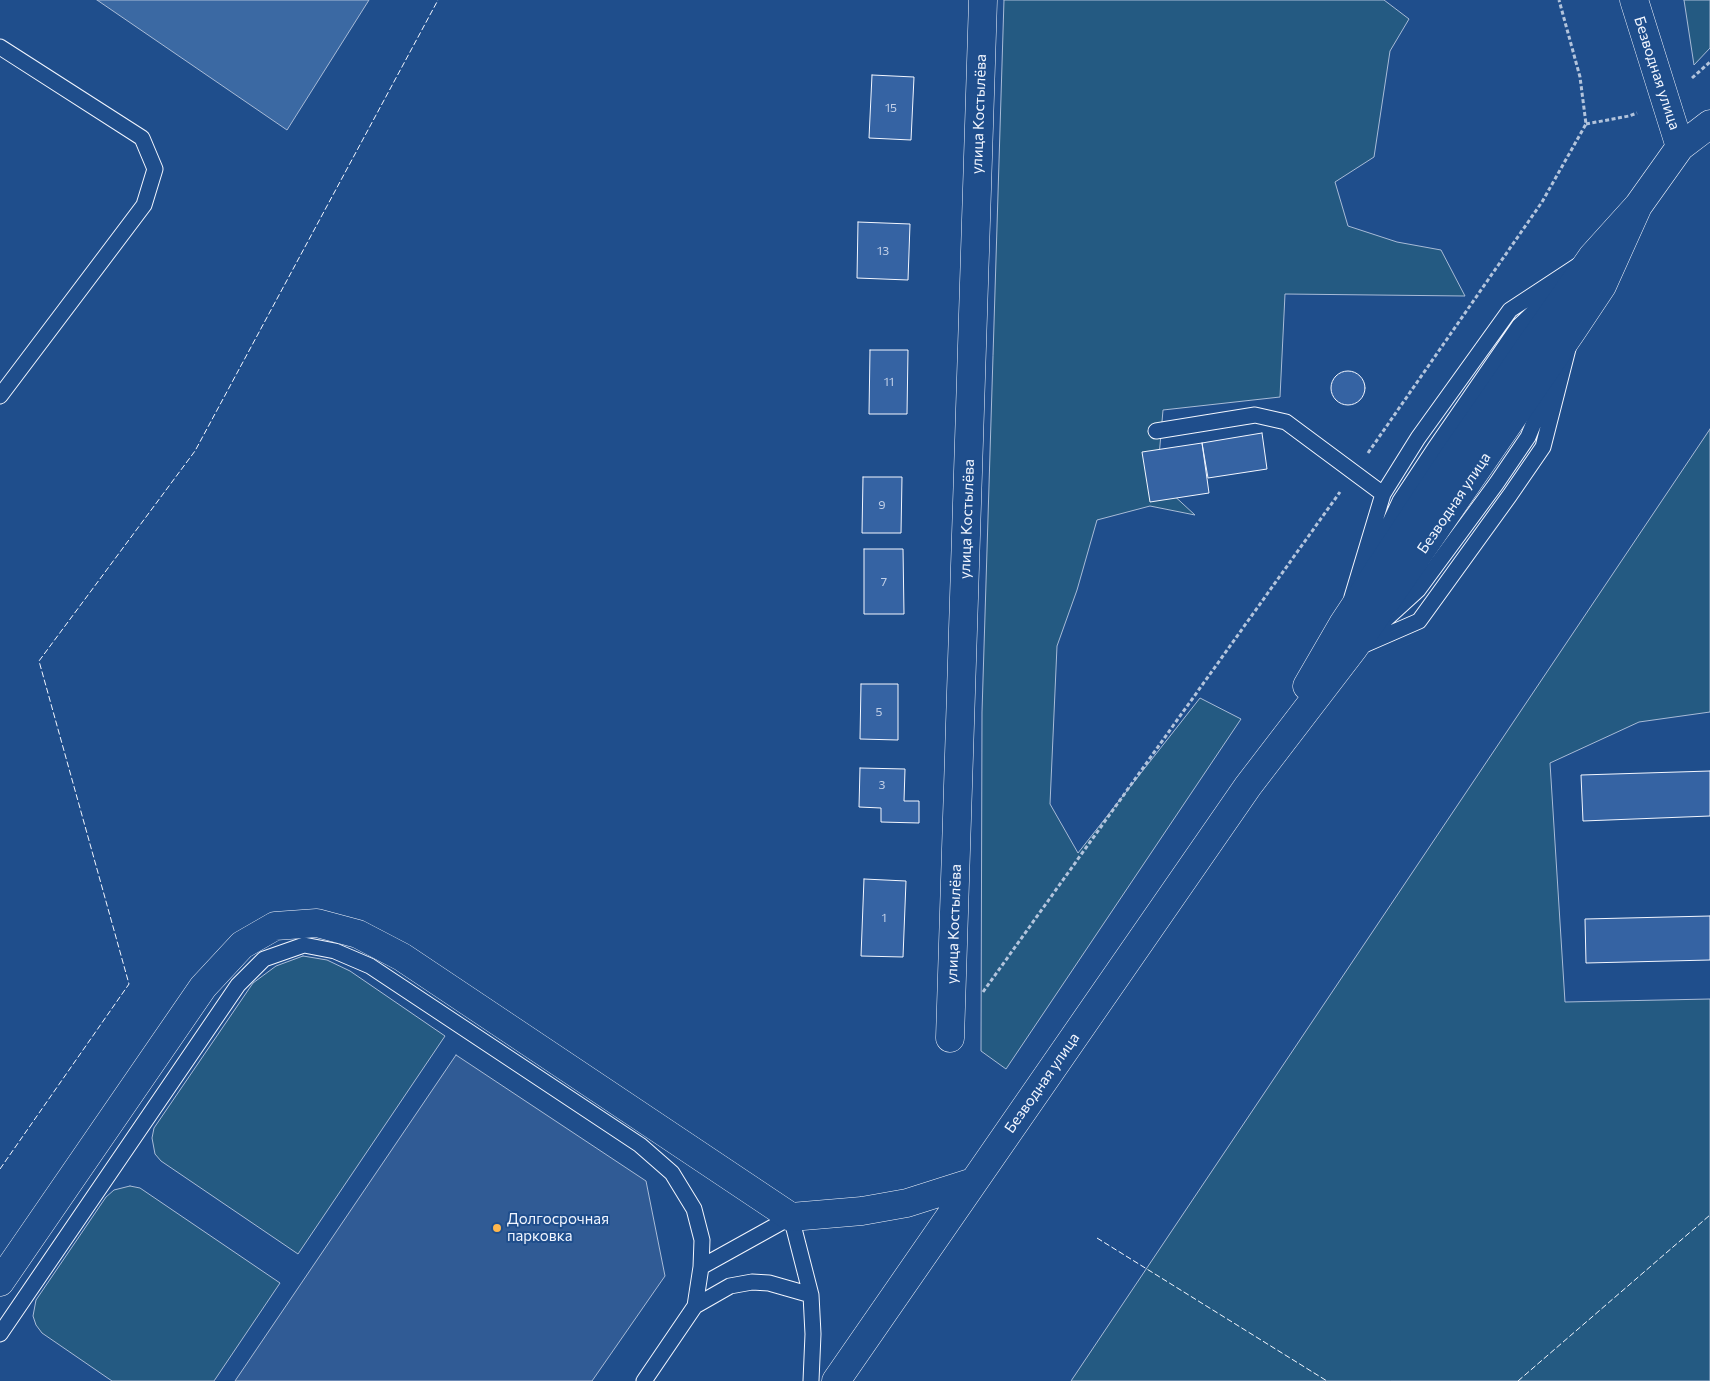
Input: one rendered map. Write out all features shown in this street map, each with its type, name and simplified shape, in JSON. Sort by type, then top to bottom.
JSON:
[{"type":"main road","name":"улица Костылёва","points":[[950,1038],[983,0]]},
{"type":"main road","name":"Безводная улица","points":[[1634,0],[1680,147]]},
{"type":"main road","name":"Безводная улица","points":[[1248,786],[1343,624],[1452,458],[1592,257],[1638,206],[1680,147],[1710,124]]},
{"type":"main road","name":"Безводная улица","points":[[836,1381],[1248,786],[1353,649],[1572,331],[1602,286],[1638,206]]},
{"type":"main road","points":[[0,1282],[203,987],[242,945],[275,926],[317,923],[358,934],[402,957],[791,1216],[862,1211],[907,1203],[973,1182]]},
{"type":"lane","points":[[0,47],[142,138],[155,169],[144,205],[0,396]]},
{"type":"lane","points":[[1343,624],[1383,494],[1418,438],[1510,310],[1592,257]]},
{"type":"lane","points":[[1353,649],[1419,621],[1538,455],[1543,447],[1572,331]]},
{"type":"lane","points":[[1156,430],[1255,415],[1286,422],[1383,494]]},
{"type":"lane","points":[[0,1334],[238,985],[264,959],[304,945],[335,951],[370,966],[640,1145],[672,1172],[694,1209],[702,1240],[701,1268],[695,1306],[644,1381]]},
{"type":"lane","points":[[701,1268],[791,1216],[811,1295],[813,1334],[811,1381]]},
{"type":"lane","points":[[695,1306],[730,1286],[752,1282],[770,1283],[811,1295]]},
{"type":"path","points":[[979,998],[1354,473],[1542,202],[1586,124],[1580,77],[1560,0]]},
{"type":"shaded area","points":[[97,0],[369,0],[287,130]]},
{"type":"shaded area","points":[[1004,0],[1384,0],[1409,19],[1390,51],[1374,157],[1335,182],[1348,226],[1397,242],[1441,250],[1465,296],[1285,294],[1280,397],[1163,410],[1157,480],[1195,515],[1150,506],[1097,520],[1077,590],[1057,646],[1050,804],[1078,853],[1200,698],[1241,719],[1006,1069],[981,1051],[982,712]]},
{"type":"shaded area","points":[[1684,0],[1710,0],[1710,48],[1694,65]]},
{"type":"shaded area","points":[[1710,429],[1710,712],[1639,722],[1550,763],[1565,1002],[1710,999],[1710,1381],[1071,1381]]},
{"type":"shaded area","points":[[303,956],[327,960],[350,971],[445,1036],[298,1254],[161,1161],[155,1154],[152,1138],[154,1128],[253,983],[276,966]]},
{"type":"shaded area","name":"Долгосрочная парковка","points":[[456,1055],[646,1181],[665,1276],[592,1381],[235,1381]]},
{"type":"shaded area","points":[[130,1186],[140,1188],[280,1283],[214,1381],[112,1381],[42,1333],[36,1325],[33,1316],[36,1300],[106,1197],[114,1190]]},
{"type":"building","points":[[872,75],[914,77],[911,140],[869,138]]},
{"type":"building","points":[[858,222],[910,224],[908,280],[857,278]]},
{"type":"building","points":[[870,350],[908,350],[907,414],[869,414]]},
{"type":"building","points":[[1348,371],[1355,372],[1360,376],[1364,381],[1364,395],[1360,400],[1355,404],[1348,405],[1341,404],[1336,400],[1332,395],[1331,388],[1332,381],[1336,376],[1341,372]]},
{"type":"building","points":[[1262,433],[1267,469],[1208,478],[1202,443]]},
{"type":"building","points":[[1202,443],[1209,493],[1150,502],[1142,452]]},
{"type":"building","points":[[863,477],[902,477],[901,533],[862,533]]},
{"type":"building","points":[[864,549],[903,549],[904,614],[864,614]]},
{"type":"building","points":[[861,684],[898,684],[898,740],[860,739]]},
{"type":"building","points":[[860,768],[905,769],[904,801],[919,801],[919,823],[881,822],[881,808],[859,807]]},
{"type":"building","points":[[1710,771],[1710,816],[1583,821],[1581,775]]},
{"type":"building","points":[[864,879],[906,881],[903,957],[861,956]]},
{"type":"building","points":[[1710,916],[1710,960],[1586,963],[1585,919]]},
{"type":"fence","points":[[0,1169],[129,984],[39,661],[195,451],[438,0]]},
{"type":"fence","points":[[1518,1381],[1710,1215]]},
{"type":"fence","points":[[1097,1238],[1327,1381]]},
{"type":"place","name":"Долгосрочная парковка","points":[[497,1228]]}]
